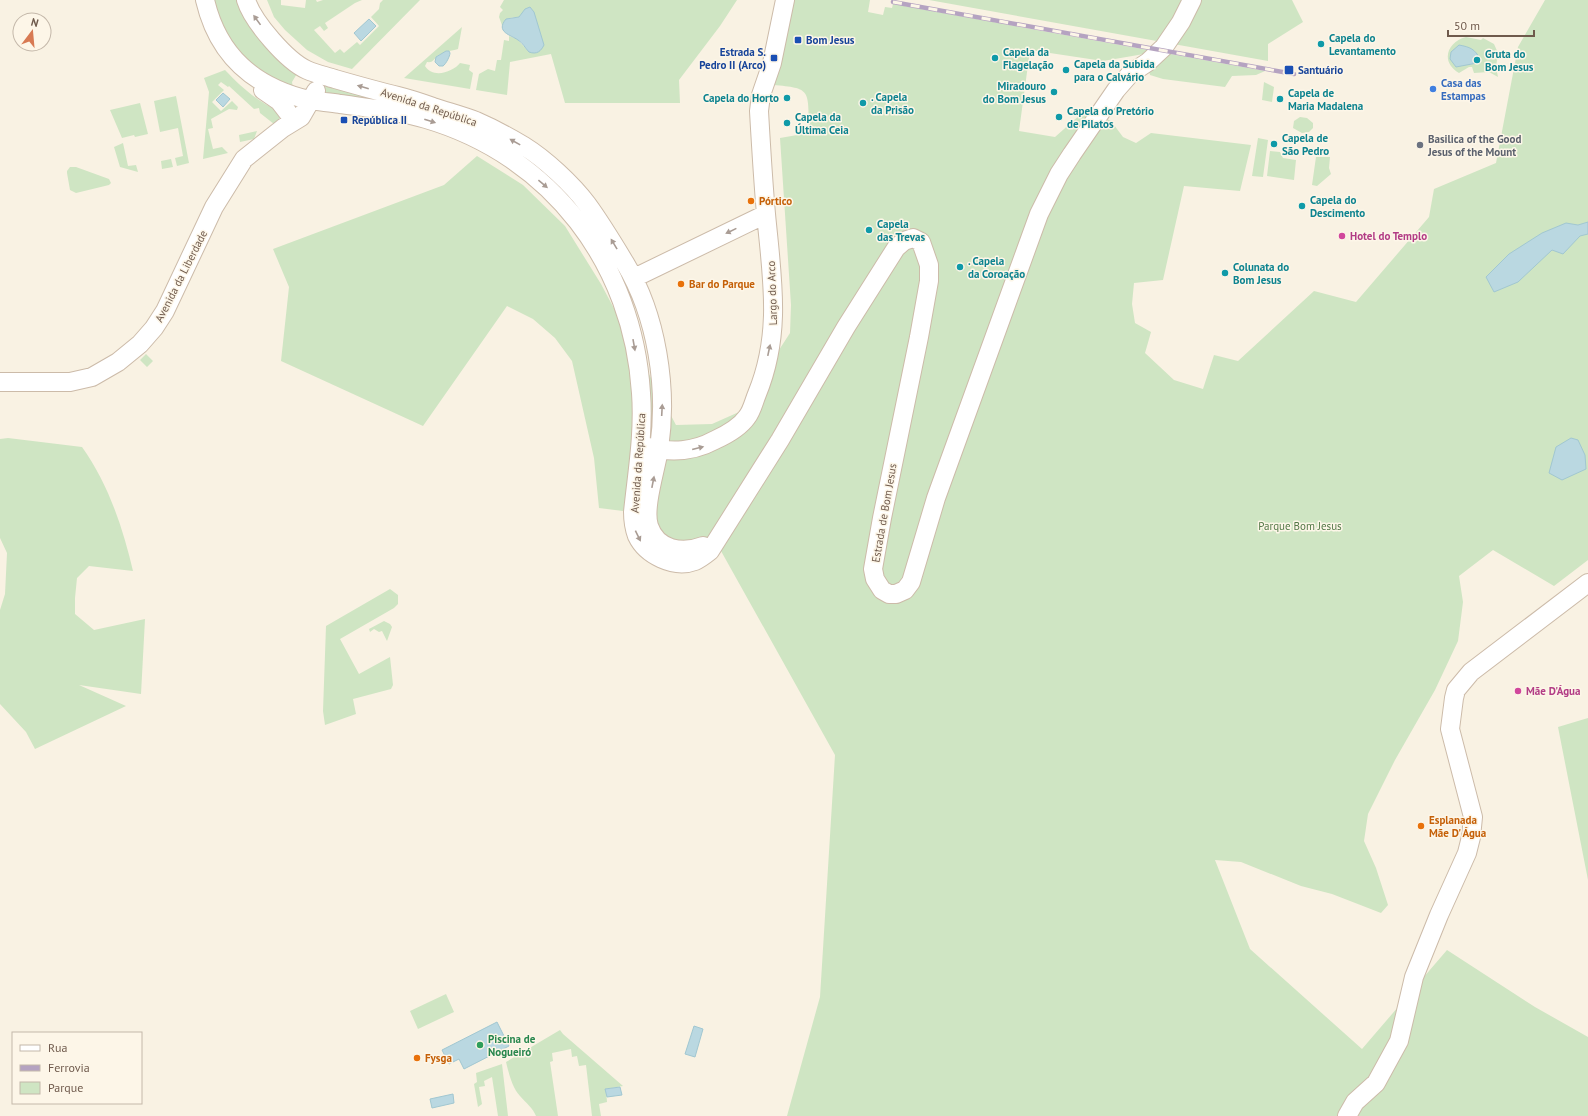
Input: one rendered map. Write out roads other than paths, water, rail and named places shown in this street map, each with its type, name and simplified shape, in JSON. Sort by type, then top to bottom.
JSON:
[{"type":"main road","name":"Avenida da República","points":[[205,0],[220,41],[241,67],[255,78],[303,98],[392,111],[426,119],[455,129],[488,145],[518,163],[550,190],[576,218],[593,242],[625,308],[632,334],[641,392],[642,416],[633,512],[633,524],[637,536],[644,546],[653,554],[673,562],[684,563],[694,562],[704,556],[710,551],[715,542]]},
{"type":"main road","name":"Avenida da República","points":[[246,0],[254,16],[280,49],[314,72],[368,89],[401,96],[476,121],[526,148],[565,180],[586,202],[607,232],[634,278],[655,340],[662,406],[659,449],[649,499],[648,524],[653,536],[658,542],[683,551],[692,550],[715,542]]},
{"type":"main road","name":"Largo do Arco","points":[[640,443],[648,447],[659,449],[684,451],[705,446],[735,428],[747,417],[761,384],[774,326],[774,287],[766,214],[759,111],[761,94],[772,63],[785,0]]},
{"type":"main road","name":"Estrada de Bom Jesus","points":[[715,542],[725,529],[780,440],[846,327],[896,248],[904,241],[913,238],[921,242],[926,254],[929,265],[929,280],[873,569],[875,579],[882,590],[889,594],[896,594],[905,590],[911,582],[936,498],[1039,214],[1068,159],[1116,90],[1130,74],[1148,62],[1164,47],[1181,22],[1192,0]]},
{"type":"main road","name":"Avenida da Liberdade","points":[[0,382],[70,382],[92,376],[111,366],[140,344],[154,328],[165,311],[214,207],[244,159],[286,121],[301,117],[303,98],[317,89],[314,72]]},
{"type":"main road","points":[[255,78],[263,90],[279,101],[286,121]]},
{"type":"main road","points":[[625,308],[627,296],[634,278],[766,214]]},
{"type":"main road","points":[[1347,1116],[1355,1102],[1376,1083],[1400,1041],[1414,978],[1439,914],[1469,848],[1473,827],[1473,817],[1450,729],[1451,709],[1456,690],[1471,672],[1588,583]]},
{"type":"water","points":[[530,7],[534,12],[544,45],[540,51],[536,53],[529,52],[520,41],[505,32],[502,27],[506,19],[519,17],[525,9]]},
{"type":"water","points":[[369,19],[376,26],[361,41],[354,33]]},
{"type":"water","points":[[1459,45],[1469,48],[1476,53],[1480,59],[1477,63],[1456,67],[1450,59],[1451,52]]},
{"type":"water","points":[[446,51],[449,51],[450,53],[449,58],[443,66],[439,66],[435,62],[436,57]]},
{"type":"water","points":[[223,93],[230,99],[223,107],[216,100]]},
{"type":"water","points":[[1588,222],[1588,234],[1580,236],[1563,254],[1552,250],[1518,282],[1494,292],[1486,277],[1509,254],[1542,233],[1566,223],[1578,225]]},
{"type":"water","points":[[1571,438],[1578,440],[1585,455],[1586,469],[1562,480],[1549,473],[1556,447]]},
{"type":"water","name":"Piscina de Nogueiró","points":[[497,1022],[509,1046],[464,1069],[459,1059],[449,1064],[442,1050]]},
{"type":"water","points":[[694,1026],[703,1029],[695,1057],[685,1054]]},
{"type":"water","points":[[620,1087],[622,1095],[607,1097],[605,1089]]},
{"type":"water","points":[[453,1094],[454,1103],[432,1108],[430,1099]]},
{"type":"railway","points":[[893,2],[1294,74]]},
{"type":"place","name":"Bom Jesus","points":[[798,40]]},
{"type":"place","name":"Capela do Levantamento","points":[[1321,44]]},
{"type":"place","name":"Estrada S. Pedro II (Arco)","points":[[774,58]]},
{"type":"place","name":"Capela da Flagelação","points":[[995,58]]},
{"type":"place","name":"Gruta do Bom Jesus","points":[[1477,60]]},
{"type":"place","name":"Capela da Subida para o Calvário","points":[[1066,70]]},
{"type":"place","name":"Santuário","points":[[1289,70]]},
{"type":"place","name":"Casa das Estampas","points":[[1433,89]]},
{"type":"place","name":"Miradouro do Bom Jesus","points":[[1054,92]]},
{"type":"place","name":"Capela do Horto","points":[[787,98]]},
{"type":"place","name":"Capela de Maria Madalena","points":[[1280,99]]},
{"type":"place","name":". Capela da Prisão","points":[[863,103]]},
{"type":"place","name":"Capela do Pretório de Pilatos","points":[[1059,117]]},
{"type":"place","name":"República II","points":[[344,120]]},
{"type":"place","name":"Capela da Última Ceia","points":[[787,123]]},
{"type":"place","name":"Capela de São Pedro","points":[[1274,144]]},
{"type":"place","name":"Basilica of the Good Jesus of the Mount","points":[[1420,145]]},
{"type":"place","name":"Pórtico","points":[[751,201]]},
{"type":"place","name":"Capela do Descimento","points":[[1302,206]]},
{"type":"place","name":"Capela das Trevas","points":[[869,230]]},
{"type":"place","name":"Hotel do Templo","points":[[1342,236]]},
{"type":"place","name":". Capela da Coroação","points":[[960,267]]},
{"type":"place","name":"Colunata do Bom Jesus","points":[[1225,273]]},
{"type":"place","name":"Bar do Parque","points":[[681,284]]},
{"type":"place","name":"Mãe D'Água","points":[[1518,691]]},
{"type":"place","name":"Esplanada Mãe D' Água","points":[[1421,826]]},
{"type":"place","name":"Piscina de Nogueiró","points":[[480,1045]]},
{"type":"place","name":"Fysga","points":[[417,1058]]},
{"type":"park label","name":"Parque Bom Jesus","points":[[1300,526]]}]
